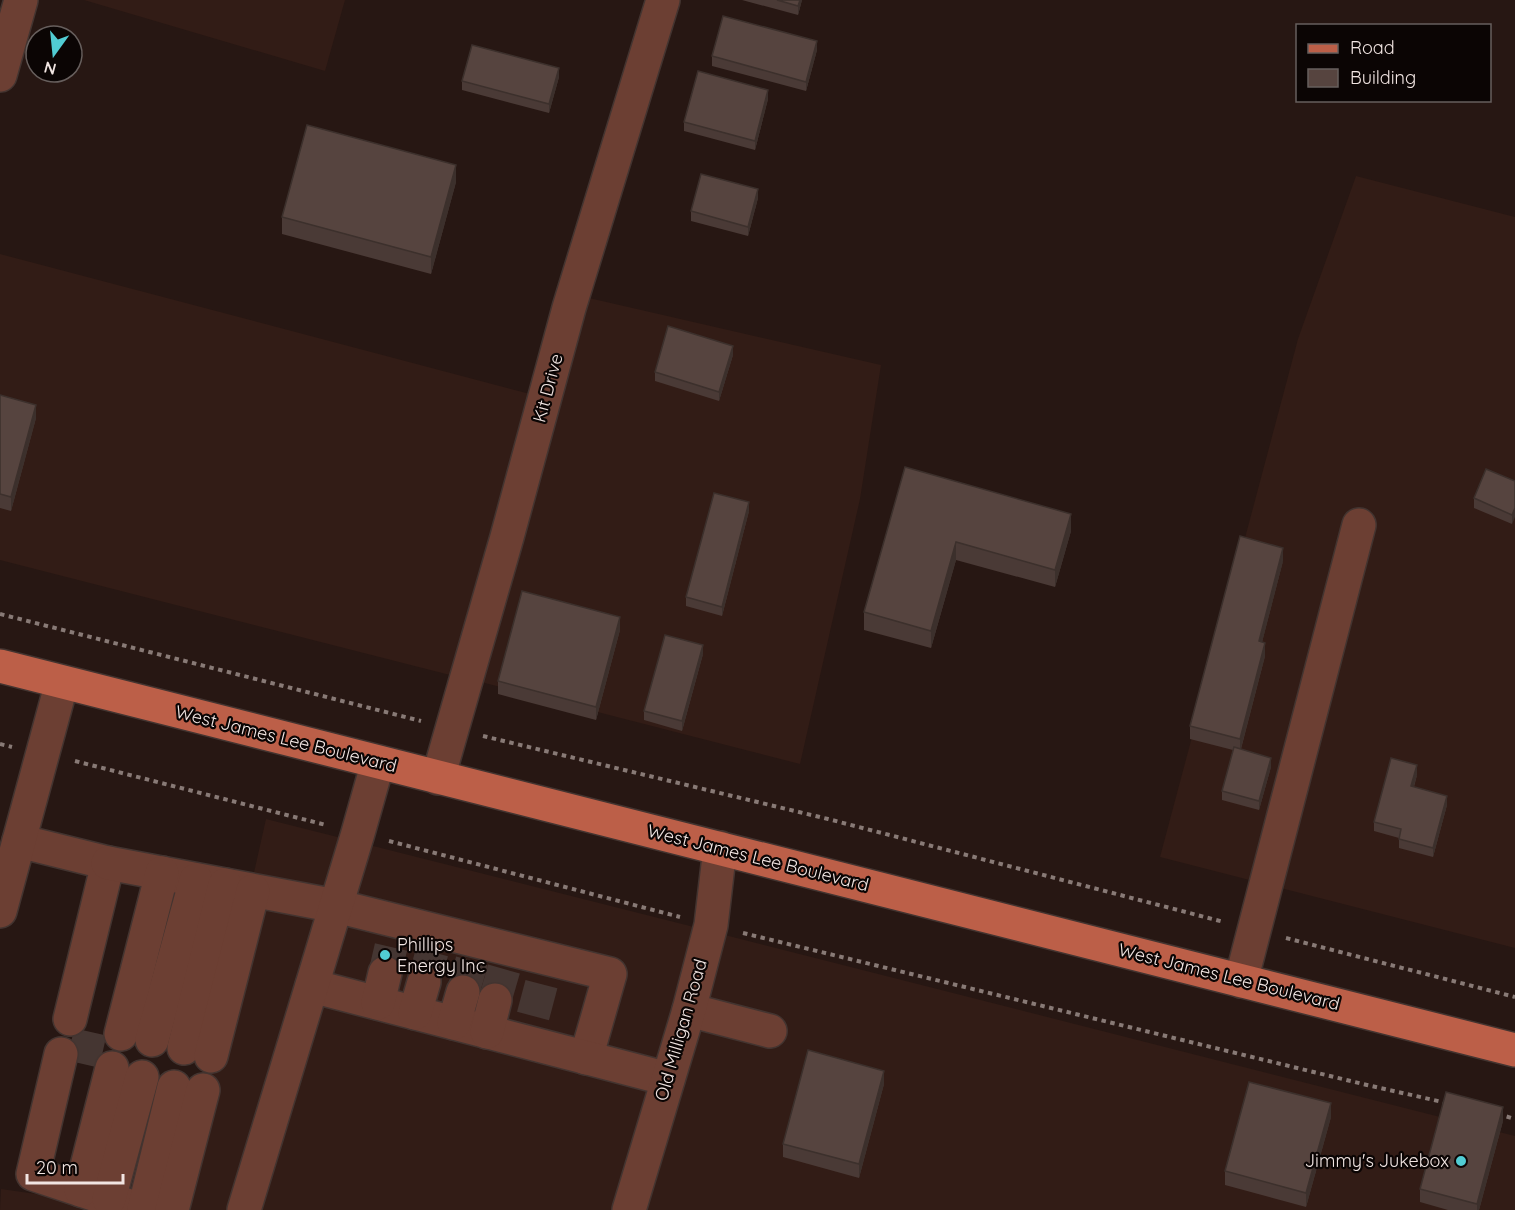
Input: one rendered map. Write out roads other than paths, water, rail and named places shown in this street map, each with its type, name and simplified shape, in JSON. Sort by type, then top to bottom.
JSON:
[{"type":"main road","name":"West James Lee Boulevard","points":[[0,666],[1515,1050]]},
{"type":"street","points":[[0,75],[21,0]]},
{"type":"street","name":"Kit Drive","points":[[438,778],[569,308],[663,0]]},
{"type":"street","points":[[1241,981],[1359,525]]},
{"type":"street","points":[[0,911],[62,682]]},
{"type":"street","points":[[244,1210],[378,762]]},
{"type":"street","points":[[19,841],[133,868],[336,906],[388,961],[416,1013]]},
{"type":"street","name":"Old Milligan Road","points":[[629,1210],[711,925],[720,848]]},
{"type":"street","points":[[133,868],[94,1028],[133,868]]},
{"type":"street","points":[[152,1040],[225,885]]},
{"type":"street","points":[[198,1052],[225,885]]},
{"type":"street","points":[[312,986],[388,961],[475,951],[545,970],[610,974],[586,1058]]},
{"type":"street","points":[[416,1013],[431,955]]},
{"type":"street","points":[[487,1032],[495,1000]]},
{"type":"street","points":[[416,1013],[458,1007],[487,1032],[530,1029],[586,1058],[668,1079]]},
{"type":"street","points":[[688,1010],[770,1031]]},
{"type":"street","points":[[81,1190],[100,1066],[33,1173],[81,1190],[142,1210],[189,1088],[172,1210]]},
{"type":"tunnel","points":[[385,973],[391,947]]},
{"type":"tunnel","points":[[424,982],[432,952]]},
{"type":"tunnel","points":[[463,992],[472,961]]},
{"type":"tunnel","points":[[495,1000],[504,969]]},
{"type":"tunnel","points":[[533,1016],[542,982]]},
{"type":"tunnel","points":[[83,1064],[91,1029]]},
{"type":"place","name":"Phillips Energy Inc","points":[[385,955]]},
{"type":"place","name":"Jimmy's Jukebox","points":[[1461,1161]]}]
